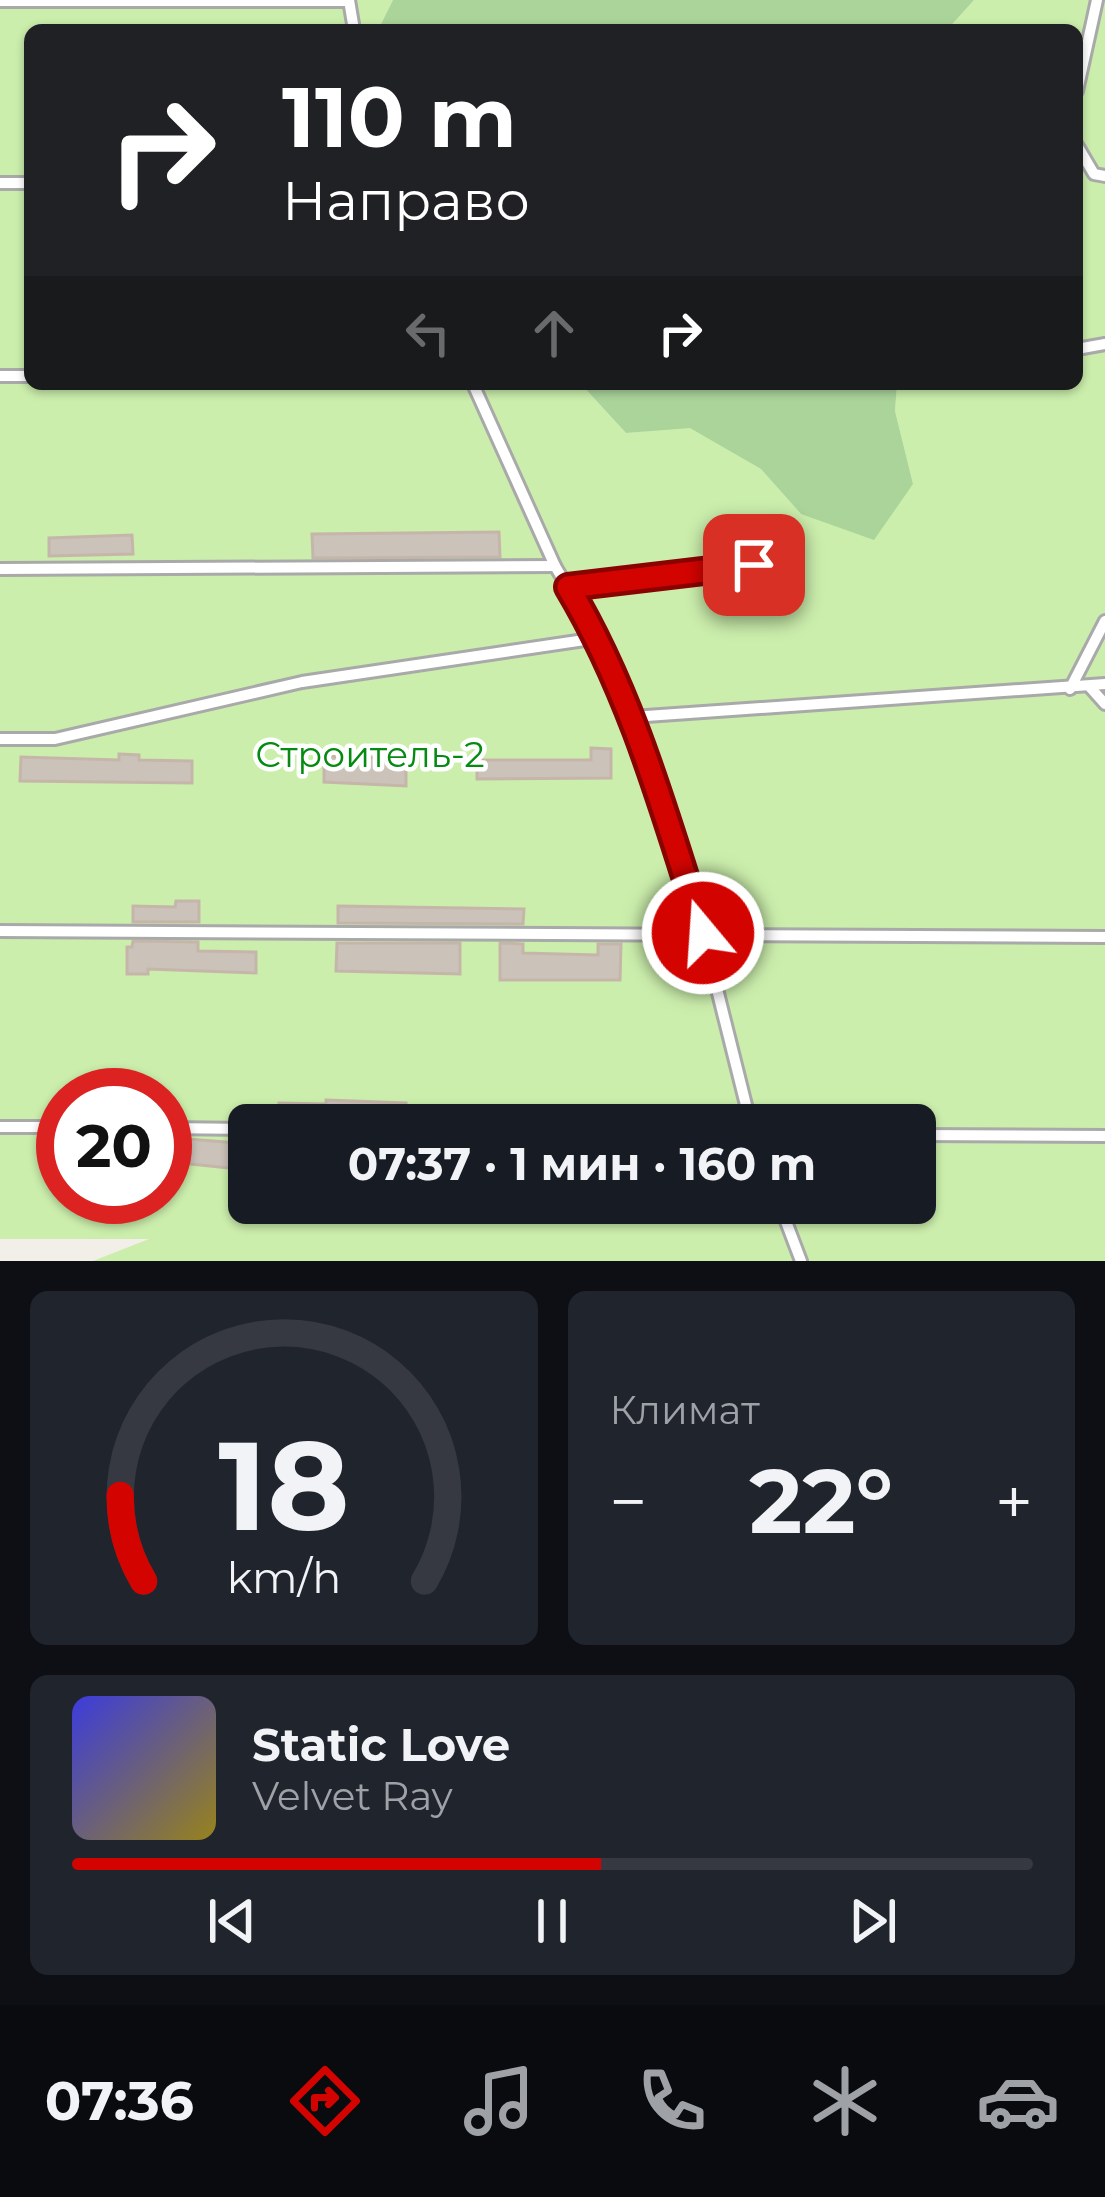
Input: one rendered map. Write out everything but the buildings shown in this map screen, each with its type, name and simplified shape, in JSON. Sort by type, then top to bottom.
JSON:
[{"type":"lane","points":[[0,1],[350,0]]},
{"type":"lane","points":[[1083,64],[1097,0]]},
{"type":"lane","points":[[1083,155],[1094,174],[1105,176]]},
{"type":"lane","points":[[476,390],[555,566],[598,638],[632,717],[703,933],[746,1104]]},
{"type":"lane","points":[[568,587],[754,565]]},
{"type":"lane","points":[[0,569],[555,566]]},
{"type":"lane","points":[[1070,688],[1105,621]]},
{"type":"lane","points":[[0,739],[56,739],[302,682],[598,638]]},
{"type":"lane","points":[[632,717],[1105,685]]},
{"type":"lane","points":[[1089,686],[1105,704]]},
{"type":"lane","points":[[0,931],[1105,938]]},
{"type":"lane","points":[[0,1127],[36,1127]]},
{"type":"lane","points":[[192,1128],[228,1129]]},
{"type":"lane","points":[[936,1135],[1105,1136]]},
{"type":"lane","points":[[787,1224],[801,1261]]},
{"type":"green space","name":"Строитель-2","points":[[0,0],[393,0],[381,24],[24,24],[24,390],[587,390],[626,433],[690,427],[761,469],[801,514],[913,484],[895,411],[897,390],[1083,390],[1083,24],[952,24],[974,0],[1105,0],[1105,1261],[93,1261],[149,1239],[0,1239]]},
{"type":"green space","points":[[393,0],[974,0],[952,24],[381,24]]},
{"type":"green space","points":[[587,390],[897,390],[895,411],[913,484],[874,540],[801,514],[761,469],[690,428],[626,433]]},
{"type":"route","points":[[703,933],[632,717],[598,638],[568,587],[754,565]]}]
